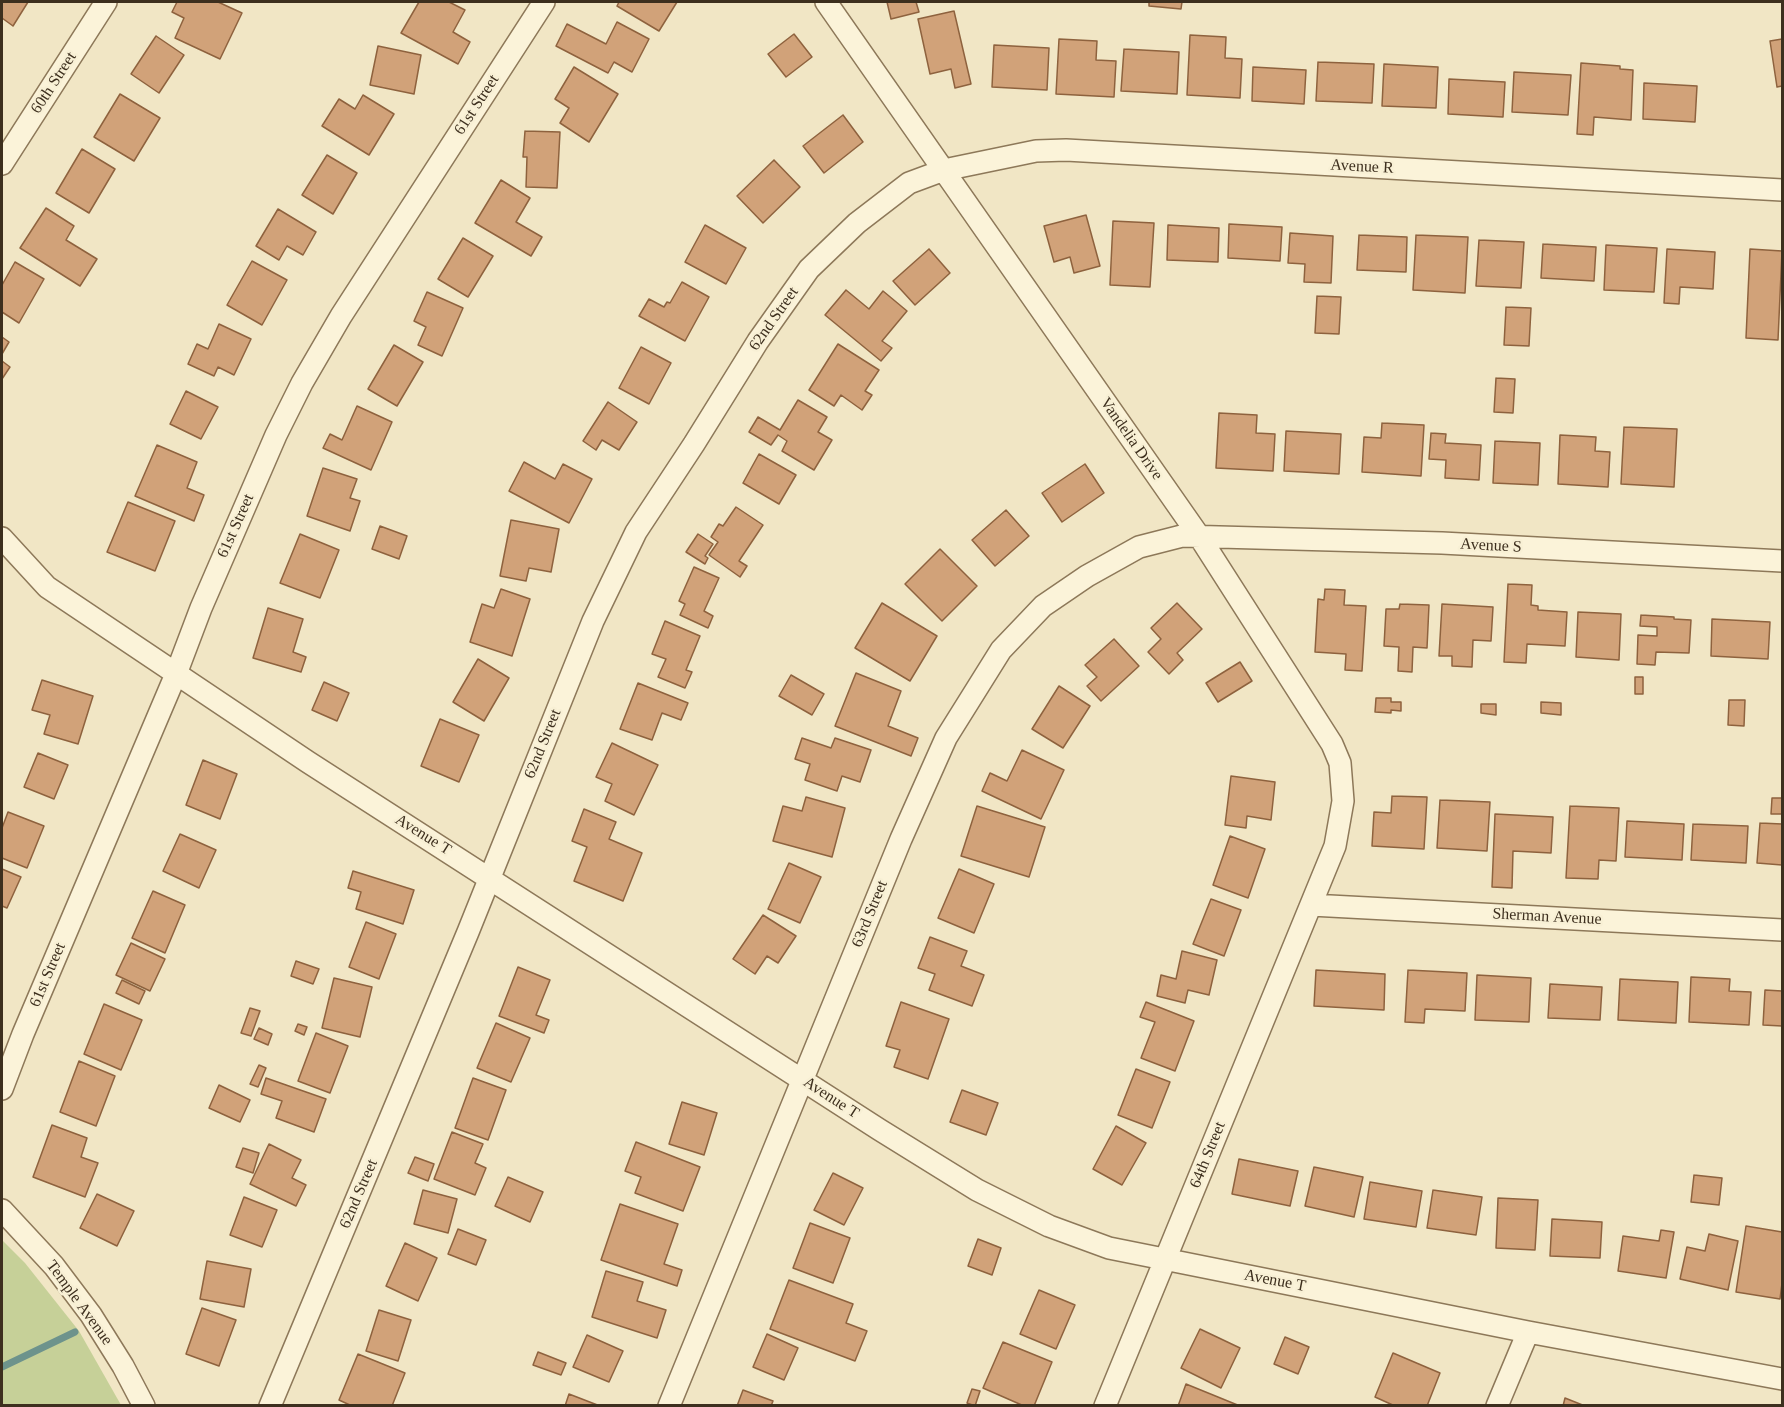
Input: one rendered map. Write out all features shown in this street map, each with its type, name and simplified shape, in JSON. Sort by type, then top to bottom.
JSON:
[{"type":"street","name":"60th Street","points":[[2,164],[106,2]]},
{"type":"street","name":"61st Street","points":[[2,1089],[23,1034],[176,674],[210,586],[276,435],[340,316],[544,2]]},
{"type":"street","name":"Vandelia Drive","points":[[826,2],[1199,536],[1332,744],[1340,763],[1343,801],[1335,846],[1311,905]]},
{"type":"street","name":"Avenue R","points":[[944,170],[1036,151],[1066,150],[1782,190]]},
{"type":"street","name":"62nd Street","points":[[270,1406],[490,878],[593,621],[632,542],[758,341],[809,269],[857,223],[909,183],[944,170]]},
{"type":"street","name":"63rd Street","points":[[669,1406],[901,839],[946,738],[1001,650],[1043,606],[1097,570],[1138,547],[1182,536],[1199,536]]},
{"type":"street","name":"Avenue S","points":[[1199,536],[1442,543],[1782,561]]},
{"type":"street","name":"Avenue T","points":[[2,538],[47,587],[315,767],[977,1190],[1049,1226],[1109,1248],[1528,1332],[1782,1379]]},
{"type":"street","name":"Sherman Avenue","points":[[1311,905],[1782,930]]},
{"type":"street","name":"64th Street","points":[[1105,1406],[1311,905]]},
{"type":"street","name":"Temple Avenue","points":[[2,1210],[54,1266],[91,1315],[123,1366],[144,1406]]},
{"type":"street","points":[[1497,1406],[1528,1332]]},
{"type":"green space","points":[[2,1240],[25,1263],[79,1331],[121,1405],[2,1405]]},
{"type":"building","points":[[2,2],[28,2],[13,26],[2,18]]},
{"type":"building","points":[[177,2],[218,2],[242,13],[220,59],[175,38],[184,18],[172,12]]},
{"type":"building","points":[[419,2],[449,2],[465,10],[453,32],[470,42],[458,64],[401,33]]},
{"type":"building","points":[[619,2],[677,2],[659,31],[617,6]]},
{"type":"building","points":[[887,2],[916,2],[919,12],[891,19]]},
{"type":"building","points":[[1149,2],[1182,2],[1181,9],[1149,6]]},
{"type":"building","points":[[954,11],[971,84],[955,88],[951,69],[930,74],[918,19]]},
{"type":"building","points":[[617,22],[649,39],[632,72],[614,62],[608,73],[556,46],[567,24],[606,44]]},
{"type":"building","points":[[794,34],[812,57],[786,77],[768,54]]},
{"type":"building","points":[[1190,35],[1226,37],[1225,58],[1242,59],[1240,98],[1187,95]]},
{"type":"building","points":[[156,36],[184,55],[159,93],[131,74]]},
{"type":"building","points":[[1059,39],[1097,41],[1096,60],[1116,61],[1114,97],[1056,94]]},
{"type":"building","points":[[1782,39],[1782,86],[1777,87],[1770,41]]},
{"type":"building","points":[[994,45],[1049,48],[1047,90],[992,87]]},
{"type":"building","points":[[378,46],[421,55],[414,94],[370,85]]},
{"type":"building","points":[[1124,49],[1179,52],[1177,94],[1121,91]]},
{"type":"building","points":[[1318,62],[1374,64],[1372,103],[1316,101]]},
{"type":"building","points":[[1581,63],[1620,66],[1620,69],[1633,70],[1631,120],[1594,117],[1593,135],[1577,134]]},
{"type":"building","points":[[1384,64],[1438,67],[1436,108],[1382,106]]},
{"type":"building","points":[[574,67],[618,94],[589,142],[560,123],[569,108],[555,99]]},
{"type":"building","points":[[1253,67],[1306,70],[1304,104],[1252,101]]},
{"type":"building","points":[[1514,72],[1571,75],[1568,115],[1512,112]]},
{"type":"building","points":[[1449,79],[1505,82],[1503,117],[1448,114]]},
{"type":"building","points":[[1644,83],[1697,86],[1695,122],[1643,119]]},
{"type":"building","points":[[120,94],[160,118],[134,161],[94,137]]},
{"type":"building","points":[[363,95],[394,114],[369,155],[322,126],[339,99],[355,109]]},
{"type":"building","points":[[843,115],[863,142],[824,173],[803,146]]},
{"type":"building","points":[[525,131],[560,132],[557,188],[526,187],[527,157],[523,157]]},
{"type":"building","points":[[82,149],[115,169],[89,213],[56,193]]},
{"type":"building","points":[[327,155],[357,173],[333,214],[302,195]]},
{"type":"building","points":[[774,160],[800,187],[763,223],[737,196]]},
{"type":"building","points":[[501,180],[530,198],[516,222],[542,237],[531,256],[475,223]]},
{"type":"building","points":[[46,208],[74,226],[66,240],[97,259],[80,286],[20,248]]},
{"type":"building","points":[[278,209],[316,232],[303,255],[287,246],[279,260],[256,246]]},
{"type":"building","points":[[1086,215],[1100,266],[1074,273],[1070,257],[1054,262],[1044,226]]},
{"type":"building","points":[[1113,221],[1154,223],[1150,287],[1110,285]]},
{"type":"building","points":[[1229,224],[1282,227],[1280,261],[1228,258]]},
{"type":"building","points":[[705,225],[746,248],[726,284],[685,262]]},
{"type":"building","points":[[1168,225],[1219,228],[1218,262],[1167,260]]},
{"type":"building","points":[[1290,233],[1333,236],[1331,283],[1304,282],[1305,264],[1288,263]]},
{"type":"building","points":[[1359,235],[1407,237],[1406,272],[1357,270]]},
{"type":"building","points":[[1416,235],[1468,237],[1465,293],[1413,290]]},
{"type":"building","points":[[463,238],[493,256],[468,297],[438,279]]},
{"type":"building","points":[[1479,240],[1524,242],[1521,288],[1476,286]]},
{"type":"building","points":[[1543,244],[1596,247],[1594,281],[1541,278]]},
{"type":"building","points":[[1606,245],[1657,248],[1654,292],[1604,290]]},
{"type":"building","points":[[929,249],[950,273],[915,305],[893,281]]},
{"type":"building","points":[[1667,249],[1715,252],[1713,289],[1680,287],[1679,304],[1664,303]]},
{"type":"building","points":[[1750,249],[1782,251],[1778,340],[1746,338]]},
{"type":"building","points":[[252,261],[287,280],[262,325],[227,305]]},
{"type":"building","points":[[15,262],[44,279],[19,323],[2,312],[2,285]]},
{"type":"building","points":[[682,282],[709,297],[685,341],[639,316],[649,299],[664,307],[667,302],[670,303]]},
{"type":"building","points":[[846,290],[869,309],[883,291],[907,311],[882,341],[892,348],[881,361],[825,315]]},
{"type":"building","points":[[427,292],[463,308],[442,356],[418,345],[426,327],[414,321]]},
{"type":"building","points":[[1317,296],[1341,297],[1339,334],[1315,333]]},
{"type":"building","points":[[1506,307],[1531,308],[1529,346],[1504,345]]},
{"type":"building","points":[[219,324],[251,339],[234,375],[218,367],[214,376],[188,364],[197,344],[208,349]]},
{"type":"building","points":[[2,337],[9,342],[2,354]]},
{"type":"building","points":[[838,344],[879,370],[865,391],[872,395],[862,410],[841,395],[834,406],[809,390]]},
{"type":"building","points":[[394,345],[423,362],[397,406],[368,389]]},
{"type":"building","points":[[641,347],[671,363],[649,404],[619,388]]},
{"type":"building","points":[[2,361],[10,367],[2,379]]},
{"type":"building","points":[[1496,378],[1515,379],[1513,413],[1494,412]]},
{"type":"building","points":[[186,391],[218,407],[201,439],[170,424]]},
{"type":"building","points":[[798,400],[827,417],[818,432],[832,440],[814,470],[782,451],[787,441],[778,435],[771,445],[749,432],[758,417],[780,430]]},
{"type":"building","points":[[608,402],[637,422],[619,450],[602,440],[596,450],[583,441]]},
{"type":"building","points":[[357,406],[392,422],[371,470],[323,448],[330,434],[342,440]]},
{"type":"building","points":[[1219,413],[1257,415],[1256,433],[1275,434],[1273,471],[1216,468]]},
{"type":"building","points":[[1382,423],[1424,425],[1421,476],[1362,472],[1364,437],[1381,438]]},
{"type":"building","points":[[1624,427],[1677,429],[1674,487],[1621,484]]},
{"type":"building","points":[[1286,431],[1341,434],[1339,474],[1284,471]]},
{"type":"building","points":[[1431,433],[1446,434],[1445,443],[1481,445],[1479,480],[1445,478],[1446,460],[1429,459]]},
{"type":"building","points":[[1560,435],[1596,437],[1595,451],[1610,452],[1608,487],[1558,484]]},
{"type":"building","points":[[1495,441],[1540,443],[1538,485],[1493,483]]},
{"type":"building","points":[[157,445],[197,462],[187,488],[204,495],[194,521],[135,496]]},
{"type":"building","points":[[759,454],[796,475],[779,504],[743,483]]},
{"type":"building","points":[[524,462],[555,479],[563,464],[592,479],[569,523],[509,491]]},
{"type":"building","points":[[1085,464],[1104,493],[1062,522],[1042,493]]},
{"type":"building","points":[[323,468],[357,479],[350,498],[360,501],[350,531],[307,516]]},
{"type":"building","points":[[128,502],[175,521],[155,571],[107,552]]},
{"type":"building","points":[[736,507],[763,525],[739,561],[747,566],[740,577],[709,555],[718,542],[711,537],[719,524],[723,526]]},
{"type":"building","points":[[1006,510],[1029,536],[995,566],[972,540]]},
{"type":"building","points":[[511,520],[559,529],[551,572],[529,568],[526,581],[500,576]]},
{"type":"building","points":[[380,526],[407,536],[399,559],[372,549]]},
{"type":"building","points":[[300,534],[339,550],[320,598],[280,583]]},
{"type":"building","points":[[698,534],[713,544],[705,556],[708,558],[705,564],[686,552]]},
{"type":"building","points":[[940,549],[977,586],[942,621],[905,584]]},
{"type":"building","points":[[694,567],[719,578],[704,611],[713,616],[708,628],[680,615],[685,604],[679,601]]},
{"type":"building","points":[[1508,584],[1532,585],[1531,605],[1538,606],[1538,610],[1567,612],[1565,646],[1527,644],[1526,663],[1504,662]]},
{"type":"building","points":[[501,589],[530,599],[512,656],[470,642],[482,604],[494,608]]},
{"type":"building","points":[[1325,589],[1345,590],[1344,605],[1366,606],[1362,671],[1345,670],[1346,654],[1315,652],[1318,599],[1324,600]]},
{"type":"building","points":[[882,603],[937,636],[910,681],[855,648]]},
{"type":"building","points":[[1177,603],[1202,629],[1177,653],[1183,660],[1169,674],[1148,652],[1161,639],[1151,628]]},
{"type":"building","points":[[1400,604],[1429,605],[1427,648],[1413,647],[1412,672],[1398,671],[1399,647],[1384,646],[1386,609],[1399,609]]},
{"type":"building","points":[[1442,604],[1493,607],[1491,641],[1473,640],[1472,667],[1452,666],[1452,656],[1439,656]]},
{"type":"building","points":[[268,608],[303,619],[293,652],[306,657],[301,672],[253,658]]},
{"type":"building","points":[[1578,612],[1621,614],[1619,660],[1576,657]]},
{"type":"building","points":[[1641,615],[1691,620],[1689,653],[1656,652],[1655,665],[1637,664],[1638,635],[1657,636],[1657,627],[1640,626]]},
{"type":"building","points":[[1712,619],[1770,622],[1768,659],[1711,656]]},
{"type":"building","points":[[665,621],[700,636],[686,670],[692,672],[685,688],[658,677],[666,659],[652,654]]},
{"type":"building","points":[[1114,639],[1139,666],[1101,701],[1087,686],[1097,677],[1085,665]]},
{"type":"building","points":[[478,659],[509,678],[484,721],[453,702]]},
{"type":"building","points":[[1240,662],[1252,681],[1218,702],[1206,683]]},
{"type":"building","points":[[856,673],[901,691],[888,726],[918,738],[911,756],[835,726]]},
{"type":"building","points":[[791,675],[824,694],[812,715],[779,696]]},
{"type":"building","points":[[1635,677],[1643,677],[1643,694],[1635,694]]},
{"type":"building","points":[[42,680],[93,696],[78,744],[44,734],[50,715],[32,710]]},
{"type":"building","points":[[324,682],[349,693],[337,721],[312,710]]},
{"type":"building","points":[[638,683],[688,703],[681,720],[662,713],[652,740],[620,729]]},
{"type":"building","points":[[1059,686],[1090,706],[1063,748],[1032,729]]},
{"type":"building","points":[[1376,698],[1391,698],[1391,702],[1401,702],[1401,711],[1375,712]]},
{"type":"building","points":[[1729,700],[1745,700],[1744,726],[1728,725]]},
{"type":"building","points":[[1541,702],[1561,703],[1561,715],[1541,713]]},
{"type":"building","points":[[1481,704],[1496,704],[1496,715],[1481,713]]},
{"type":"building","points":[[440,719],[479,735],[459,782],[421,766]]},
{"type":"building","points":[[802,738],[831,748],[835,738],[871,750],[860,782],[842,776],[837,791],[805,780],[810,764],[795,759]]},
{"type":"building","points":[[612,743],[658,765],[634,815],[605,801],[612,784],[596,777]]},
{"type":"building","points":[[1022,750],[1064,770],[1041,819],[982,791],[990,773],[1007,781]]},
{"type":"building","points":[[38,753],[68,765],[54,799],[24,787]]},
{"type":"building","points":[[203,760],[237,774],[220,819],[186,805]]},
{"type":"building","points":[[1231,776],[1275,782],[1271,820],[1247,816],[1246,828],[1225,825]]},
{"type":"building","points":[[1392,796],[1427,797],[1424,849],[1372,846],[1374,812],[1391,813]]},
{"type":"building","points":[[806,797],[845,808],[832,857],[773,841],[783,806],[802,811]]},
{"type":"building","points":[[1772,798],[1782,798],[1782,814],[1771,814]]},
{"type":"building","points":[[1440,800],[1490,802],[1487,851],[1437,848]]},
{"type":"building","points":[[977,806],[1045,827],[1029,877],[961,856]]},
{"type":"building","points":[[1570,806],[1619,808],[1616,861],[1599,860],[1598,879],[1566,878]]},
{"type":"building","points":[[584,809],[616,822],[609,839],[642,853],[623,901],[574,881],[587,847],[572,841]]},
{"type":"building","points":[[8,812],[44,826],[27,868],[2,858],[2,828]]},
{"type":"building","points":[[1495,814],[1553,817],[1551,853],[1513,851],[1512,888],[1492,887]]},
{"type":"building","points":[[1627,821],[1684,824],[1682,860],[1625,857]]},
{"type":"building","points":[[1760,823],[1782,824],[1782,865],[1757,863]]},
{"type":"building","points":[[1693,824],[1748,826],[1746,863],[1691,860]]},
{"type":"building","points":[[180,834],[216,850],[199,888],[163,871]]},
{"type":"building","points":[[1230,836],[1265,849],[1248,898],[1213,885]]},
{"type":"building","points":[[789,863],[821,877],[800,923],[768,909]]},
{"type":"building","points":[[2,869],[21,877],[7,908],[2,906]]},
{"type":"building","points":[[959,869],[994,884],[974,933],[938,918]]},
{"type":"building","points":[[353,871],[414,890],[403,924],[356,909],[361,892],[348,888]]},
{"type":"building","points":[[153,891],[185,905],[165,953],[132,938]]},
{"type":"building","points":[[1211,899],[1241,910],[1224,956],[1193,944]]},
{"type":"building","points":[[763,915],[796,936],[778,963],[767,956],[755,974],[733,959]]},
{"type":"building","points":[[366,922],[396,934],[379,979],[349,967]]},
{"type":"building","points":[[930,937],[967,951],[961,966],[984,975],[972,1006],[929,990],[935,974],[918,968]]},
{"type":"building","points":[[131,943],[165,959],[150,991],[116,975]]},
{"type":"building","points":[[1182,951],[1217,960],[1209,995],[1188,990],[1185,1003],[1157,996],[1161,975],[1176,979]]},
{"type":"building","points":[[296,961],[319,969],[313,984],[291,976]]},
{"type":"building","points":[[518,967],[550,980],[536,1015],[549,1020],[544,1033],[499,1016]]},
{"type":"building","points":[[1316,970],[1385,974],[1384,1010],[1314,1006]]},
{"type":"building","points":[[1408,970],[1467,973],[1465,1011],[1425,1009],[1424,1023],[1405,1022]]},
{"type":"building","points":[[1477,975],[1531,978],[1529,1022],[1475,1020]]},
{"type":"building","points":[[1691,977],[1730,979],[1729,991],[1751,992],[1749,1025],[1689,1022]]},
{"type":"building","points":[[334,978],[372,987],[360,1037],[322,1028]]},
{"type":"building","points":[[1620,979],[1678,982],[1676,1023],[1618,1020]]},
{"type":"building","points":[[122,980],[145,991],[139,1004],[116,993]]},
{"type":"building","points":[[1550,984],[1602,987],[1600,1020],[1548,1018]]},
{"type":"building","points":[[1765,990],[1782,991],[1782,1026],[1763,1025]]},
{"type":"building","points":[[901,1002],[949,1019],[928,1079],[894,1067],[900,1050],[886,1046]]},
{"type":"building","points":[[1146,1002],[1194,1021],[1175,1071],[1141,1058],[1155,1022],[1140,1017]]},
{"type":"building","points":[[104,1004],[142,1020],[121,1070],[84,1054]]},
{"type":"building","points":[[250,1008],[260,1011],[251,1036],[241,1033]]},
{"type":"building","points":[[496,1023],[530,1038],[511,1082],[477,1068]]},
{"type":"building","points":[[298,1024],[307,1027],[304,1035],[295,1031]]},
{"type":"building","points":[[259,1028],[272,1034],[268,1045],[254,1039]]},
{"type":"building","points":[[316,1033],[348,1046],[330,1093],[298,1081]]},
{"type":"building","points":[[79,1061],[115,1076],[96,1126],[60,1112]]},
{"type":"building","points":[[259,1065],[266,1068],[258,1087],[250,1084]]},
{"type":"building","points":[[1136,1069],[1170,1082],[1152,1128],[1118,1115]]},
{"type":"building","points":[[266,1078],[326,1099],[314,1132],[276,1118],[282,1101],[261,1094]]},
{"type":"building","points":[[473,1078],[506,1090],[488,1140],[455,1128]]},
{"type":"building","points":[[219,1085],[250,1100],[240,1122],[209,1108]]},
{"type":"building","points":[[962,1090],[998,1103],[986,1135],[950,1122]]},
{"type":"building","points":[[682,1102],[717,1113],[704,1155],[669,1144]]},
{"type":"building","points":[[52,1125],[87,1138],[81,1157],[98,1163],[85,1197],[33,1177]]},
{"type":"building","points":[[1116,1126],[1146,1143],[1122,1185],[1093,1169]]},
{"type":"building","points":[[452,1132],[483,1144],[475,1163],[486,1168],[475,1195],[434,1179]]},
{"type":"building","points":[[636,1142],[700,1167],[683,1211],[635,1193],[641,1177],[625,1171]]},
{"type":"building","points":[[269,1144],[301,1160],[292,1178],[306,1185],[296,1206],[250,1184]]},
{"type":"building","points":[[243,1148],[259,1153],[253,1173],[236,1167]]},
{"type":"building","points":[[415,1157],[434,1164],[428,1181],[408,1173]]},
{"type":"building","points":[[1239,1159],[1298,1171],[1290,1206],[1232,1194]]},
{"type":"building","points":[[1314,1167],[1363,1177],[1354,1217],[1305,1206]]},
{"type":"building","points":[[833,1173],[863,1188],[844,1225],[814,1210]]},
{"type":"building","points":[[1694,1175],[1722,1178],[1719,1205],[1691,1202]]},
{"type":"building","points":[[508,1177],[543,1192],[530,1222],[495,1206]]},
{"type":"building","points":[[1370,1182],[1422,1191],[1416,1227],[1364,1219]]},
{"type":"building","points":[[423,1190],[457,1199],[448,1233],[414,1224]]},
{"type":"building","points":[[1433,1190],[1482,1197],[1476,1235],[1427,1228]]},
{"type":"building","points":[[97,1194],[134,1211],[117,1246],[80,1228]]},
{"type":"building","points":[[244,1197],[277,1210],[262,1247],[230,1235]]},
{"type":"building","points":[[1498,1198],[1538,1200],[1535,1250],[1496,1248]]},
{"type":"building","points":[[620,1204],[678,1224],[664,1264],[682,1270],[677,1286],[601,1260]]},
{"type":"building","points":[[1552,1219],[1602,1222],[1600,1258],[1550,1256]]},
{"type":"building","points":[[810,1223],[850,1238],[833,1283],[793,1268]]},
{"type":"building","points":[[1746,1226],[1782,1232],[1780,1299],[1736,1292]]},
{"type":"building","points":[[458,1229],[486,1240],[476,1265],[448,1254]]},
{"type":"building","points":[[1661,1230],[1674,1232],[1666,1278],[1618,1271],[1623,1236],[1659,1241]]},
{"type":"building","points":[[1709,1234],[1738,1241],[1728,1290],[1680,1279],[1687,1247],[1705,1251]]},
{"type":"building","points":[[978,1239],[1001,1248],[992,1275],[968,1266]]},
{"type":"building","points":[[405,1243],[437,1258],[418,1301],[386,1286]]},
{"type":"building","points":[[207,1261],[251,1269],[244,1307],[200,1299]]},
{"type":"building","points":[[606,1271],[643,1282],[637,1301],[666,1310],[657,1338],[592,1317]]},
{"type":"building","points":[[789,1280],[853,1304],[846,1323],[867,1331],[855,1361],[770,1329]]},
{"type":"building","points":[[1039,1290],[1075,1305],[1056,1349],[1020,1334]]},
{"type":"building","points":[[202,1308],[236,1320],[219,1366],[186,1354]]},
{"type":"building","points":[[379,1310],[411,1320],[398,1361],[366,1351]]},
{"type":"building","points":[[1200,1329],[1240,1348],[1221,1388],[1181,1368]]},
{"type":"building","points":[[767,1334],[798,1348],[784,1380],[753,1367]]},
{"type":"building","points":[[587,1335],[623,1351],[609,1382],[573,1367]]},
{"type":"building","points":[[1285,1337],[1309,1347],[1298,1374],[1274,1364]]},
{"type":"building","points":[[1003,1342],[1052,1362],[1034,1406],[1024,1406],[983,1388]]},
{"type":"building","points":[[538,1352],[566,1363],[561,1375],[533,1365]]},
{"type":"building","points":[[1393,1353],[1440,1373],[1427,1406],[1395,1406],[1375,1397]]},
{"type":"building","points":[[358,1354],[405,1373],[392,1406],[352,1406],[339,1400]]},
{"type":"building","points":[[1186,1384],[1240,1406],[1178,1406]]},
{"type":"building","points":[[972,1389],[980,1391],[975,1406],[967,1403]]},
{"type":"building","points":[[743,1390],[773,1401],[771,1406],[737,1406]]},
{"type":"building","points":[[569,1394],[600,1406],[565,1406]]},
{"type":"building","points":[[1565,1398],[1585,1406],[1563,1406]]},
{"type":"waterway","points":[[2,1367],[75,1332]]}]
